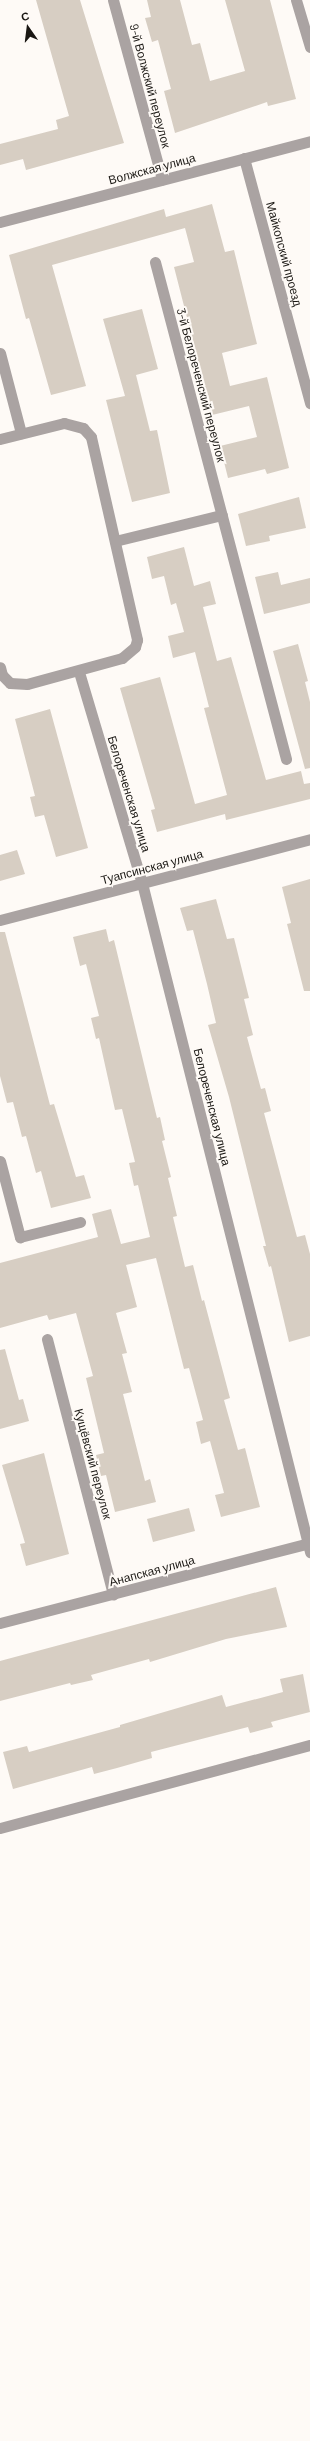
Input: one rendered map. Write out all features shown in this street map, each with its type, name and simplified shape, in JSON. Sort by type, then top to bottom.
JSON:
[{"type":"street","name":"9-й Волжский переулок","points":[[113,0],[162,179]]},
{"type":"street","points":[[296,0],[310,47]]},
{"type":"street","name":"Волжская улица","points":[[0,222],[310,141]]},
{"type":"street","name":"Майкопский проезд","points":[[244,158],[310,403]]},
{"type":"street","name":"3-й Белореченский переулок","points":[[155,262],[286,759]]},
{"type":"street","points":[[0,353],[21,433]]},
{"type":"street","points":[[0,439],[64,423],[83,428],[91,437],[137,640],[135,647],[122,658],[79,672],[27,684],[10,683],[2,675],[0,667]]},
{"type":"street","points":[[115,541],[222,515]]},
{"type":"street","name":"Белореченская улица","points":[[79,672],[142,883],[309,1546]]},
{"type":"street","name":"Туапсинская улица","points":[[0,920],[310,839]]},
{"type":"street","points":[[0,1161],[20,1237],[80,1222]]},
{"type":"street","name":"Кущёвский переулок","points":[[47,1340],[113,1595]]},
{"type":"street","name":"Анапская улица","points":[[0,1623],[309,1546]]},
{"type":"street","points":[[0,1828],[310,1745]]},
{"type":"building","points":[[36,0],[80,0],[124,143],[26,170],[23,159],[0,165],[0,144],[58,129],[56,120],[69,116]]},
{"type":"building","points":[[147,0],[180,0],[192,45],[200,43],[210,81],[245,71],[225,0],[270,0],[296,99],[268,106],[267,102],[175,133],[164,91],[171,89],[158,40],[152,42],[145,18],[151,17]]},
{"type":"building","points":[[212,204],[225,252],[234,250],[257,344],[222,353],[230,386],[267,377],[289,468],[267,474],[265,469],[228,478],[220,446],[257,437],[249,406],[212,415],[174,267],[194,262],[185,228],[52,265],[86,386],[51,395],[29,318],[26,319],[9,255],[164,209],[166,217]]},
{"type":"building","points":[[142,309],[158,369],[136,375],[150,431],[157,430],[170,493],[132,502],[106,400],[125,396],[103,319]]},
{"type":"building","points":[[299,497],[306,528],[269,536],[270,541],[246,546],[238,514]]},
{"type":"building","points":[[184,547],[194,586],[210,581],[216,604],[203,607],[217,661],[231,657],[266,780],[301,771],[304,784],[310,783],[310,799],[226,820],[225,814],[157,832],[151,810],[155,809],[120,688],[160,677],[195,804],[227,795],[204,708],[209,707],[195,652],[173,658],[168,636],[184,632],[176,603],[171,605],[164,576],[152,579],[147,557]]},
{"type":"building","points":[[278,572],[281,585],[310,578],[310,603],[264,614],[255,577]]},
{"type":"building","points":[[298,644],[308,681],[305,682],[310,702],[310,768],[305,769],[273,651]]},
{"type":"building","points":[[50,709],[88,848],[56,857],[44,815],[35,817],[30,797],[35,796],[15,719]]},
{"type":"building","points":[[17,850],[25,874],[0,881],[0,855]]},
{"type":"building","points":[[310,879],[310,991],[304,991],[287,924],[291,923],[282,887]]},
{"type":"building","points":[[216,899],[227,939],[234,938],[249,998],[244,999],[253,1035],[247,1037],[261,1089],[265,1088],[271,1111],[264,1113],[297,1237],[305,1235],[310,1254],[310,1336],[289,1342],[271,1266],[269,1267],[263,1246],[266,1246],[229,1097],[208,1025],[216,1023],[207,984],[193,930],[187,931],[180,908]]},
{"type":"building","points":[[106,929],[109,942],[114,940],[157,1118],[160,1117],[165,1140],[162,1141],[171,1177],[168,1178],[177,1216],[173,1217],[185,1267],[193,1265],[202,1301],[204,1300],[230,1398],[224,1400],[238,1450],[245,1448],[260,1507],[221,1517],[215,1495],[224,1493],[210,1441],[201,1444],[196,1422],[203,1420],[189,1368],[184,1369],[156,1258],[126,1265],[137,1307],[116,1313],[127,1353],[122,1354],[132,1392],[123,1394],[145,1481],[150,1479],[156,1502],[115,1512],[106,1475],[101,1476],[96,1455],[104,1453],[86,1378],[93,1376],[76,1313],[49,1320],[47,1315],[0,1328],[0,1263],[98,1237],[92,1214],[111,1209],[121,1244],[150,1237],[138,1185],[134,1186],[129,1163],[135,1162],[122,1109],[115,1110],[99,1038],[96,1039],[91,1018],[99,1016],[86,964],[80,966],[73,937]]},
{"type":"building","points":[[0,932],[5,932],[50,1105],[54,1104],[76,1177],[84,1175],[91,1198],[51,1208],[41,1171],[36,1173],[26,1136],[22,1137],[13,1102],[7,1103],[0,1076]]},
{"type":"building","points":[[5,1349],[19,1400],[23,1399],[29,1421],[0,1429],[0,1350]]},
{"type":"building","points":[[44,1453],[69,1554],[26,1566],[20,1544],[25,1543],[2,1465]]},
{"type":"building","points":[[189,1508],[195,1531],[153,1542],[147,1519]]},
{"type":"building","points":[[276,1587],[287,1627],[226,1639],[150,1662],[149,1659],[91,1675],[93,1680],[71,1685],[70,1683],[0,1701],[0,1661]]},
{"type":"building","points":[[303,1674],[310,1712],[271,1722],[273,1727],[250,1733],[248,1727],[151,1752],[152,1758],[117,1768],[94,1774],[92,1767],[13,1789],[3,1752],[27,1746],[29,1752],[120,1727],[120,1725],[222,1695],[226,1707],[283,1692],[280,1679]]}]
